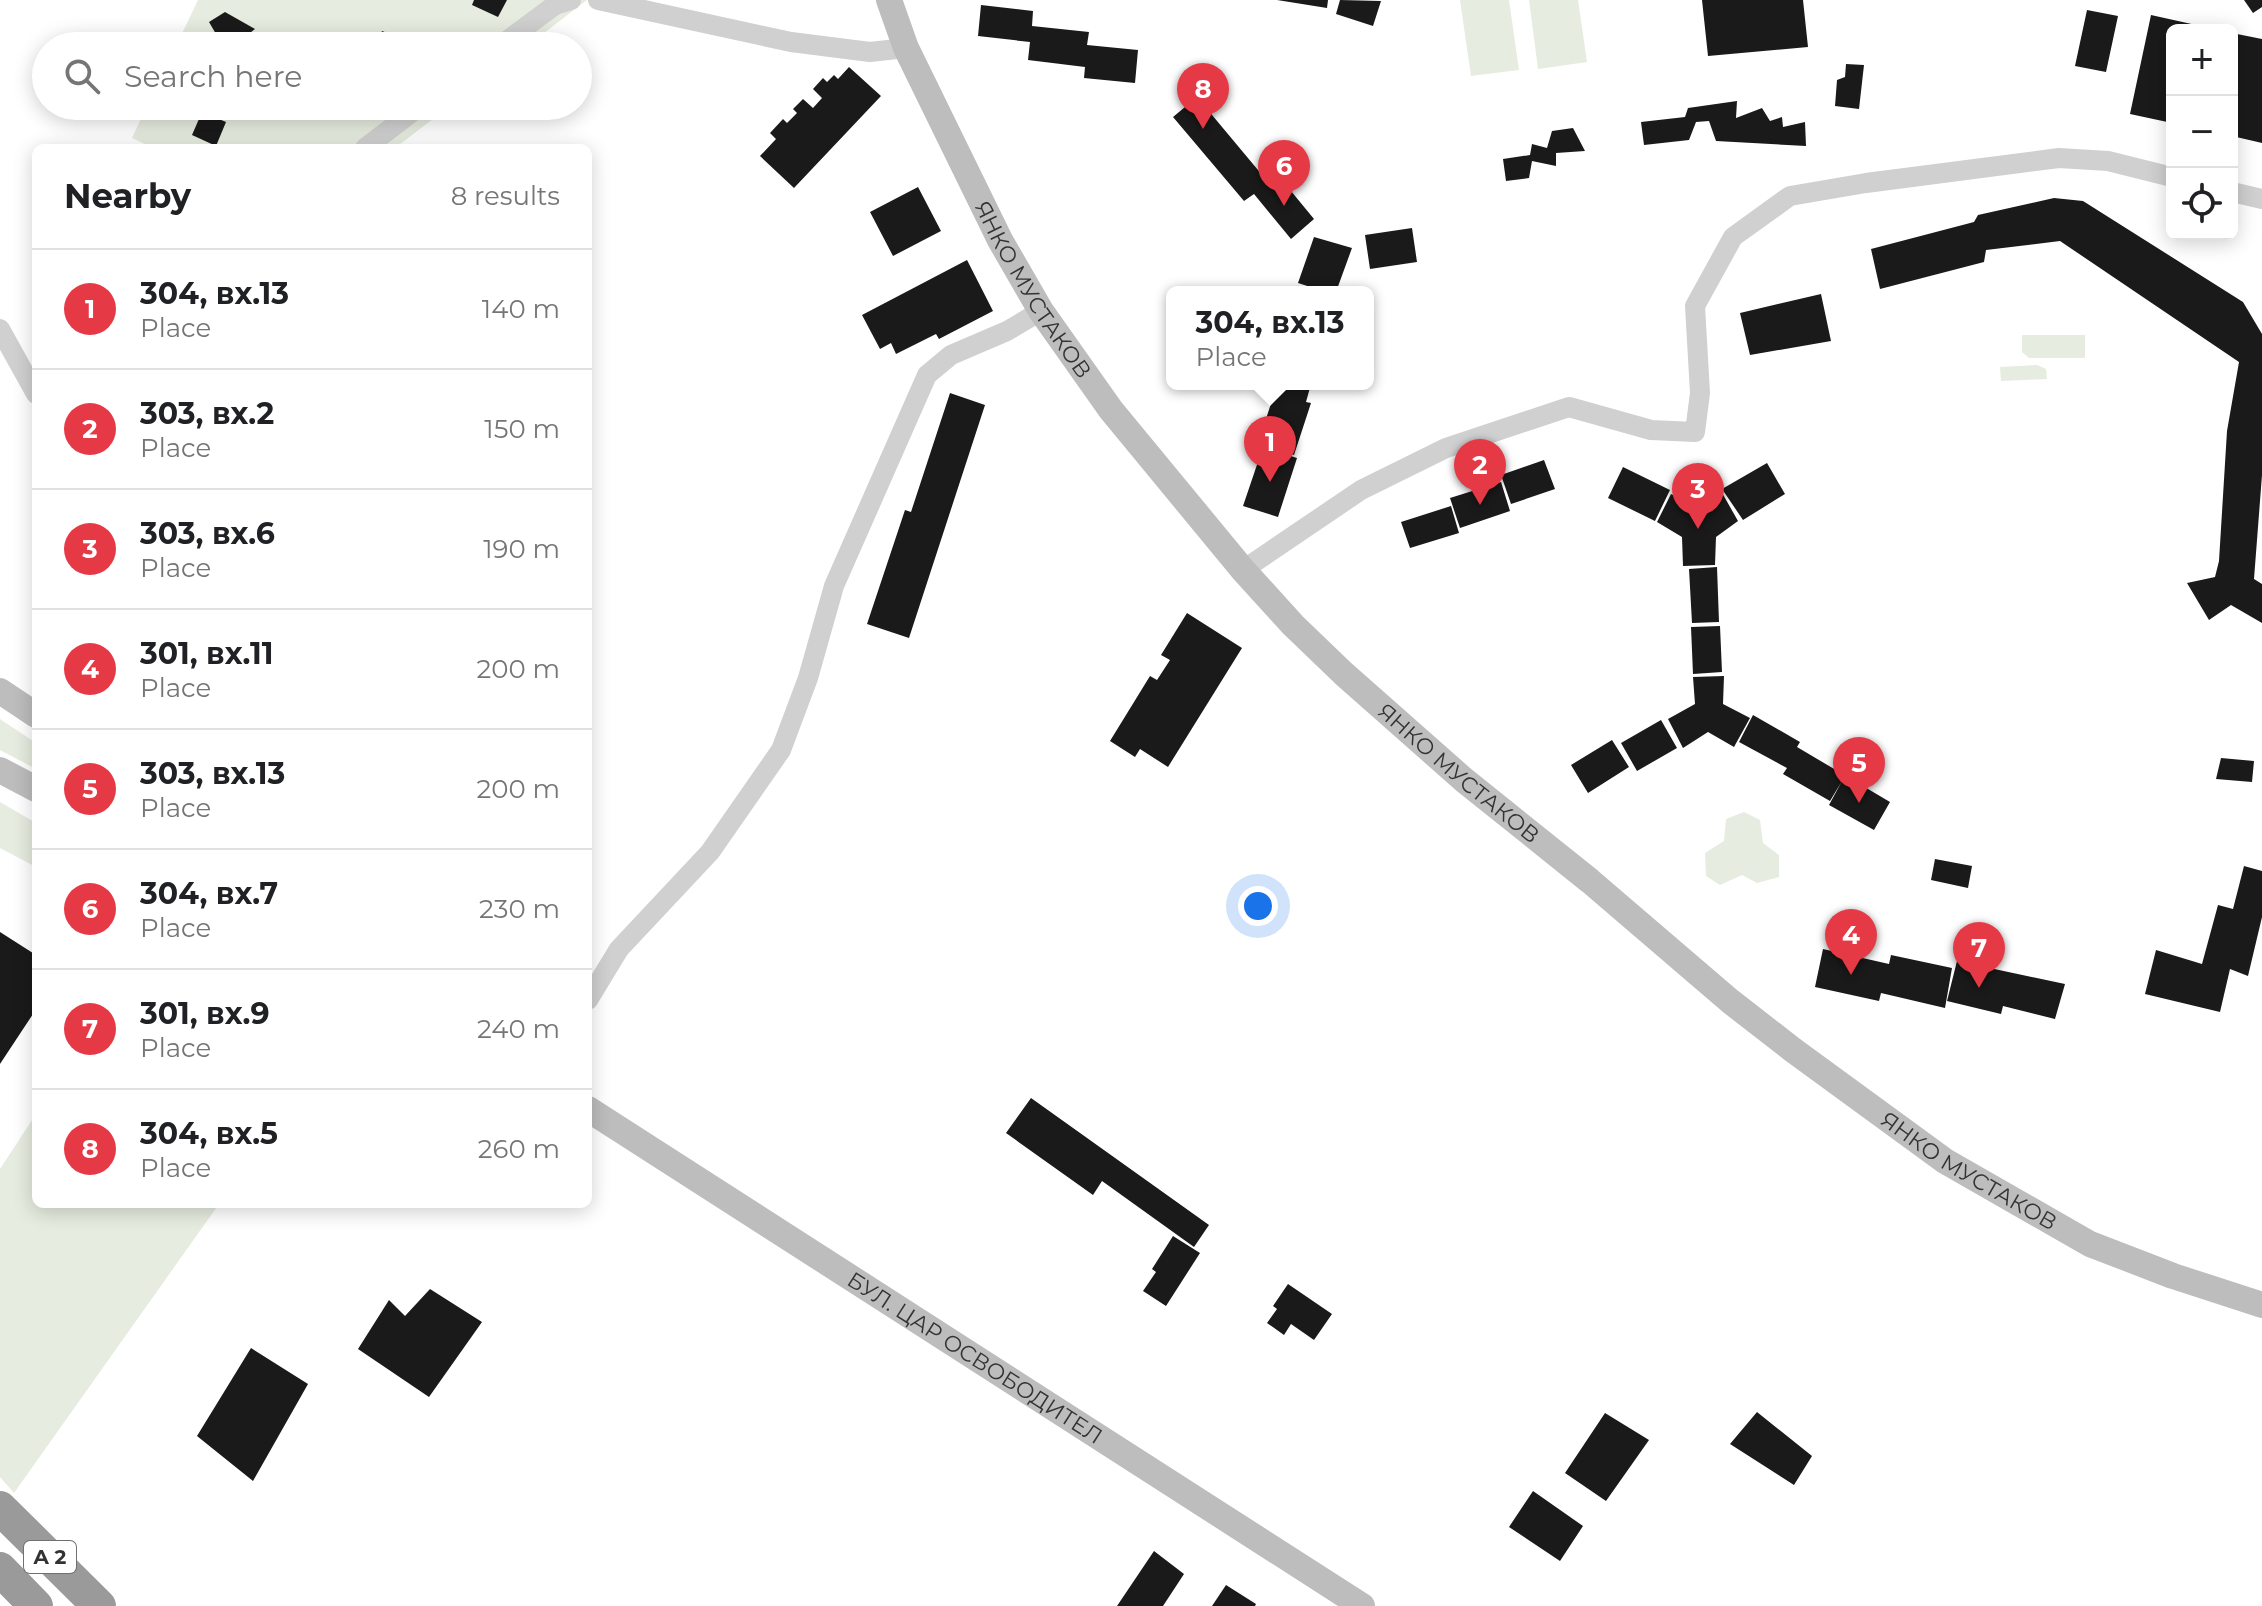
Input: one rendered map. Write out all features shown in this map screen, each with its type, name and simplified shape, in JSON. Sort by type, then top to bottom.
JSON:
[{"type":"highway","name":"A 2","points":[[0,1508],[99,1606]]},
{"type":"highway","name":"A 2","points":[[0,1569],[36,1606]]},
{"type":"street","points":[[519,32],[555,5],[571,0]]},
{"type":"street","points":[[598,0],[791,42],[870,52],[906,48]]},
{"type":"street","name":"ЯНКО МУСТАКОВ","points":[[889,0],[906,48],[1000,240],[1041,311],[1111,410],[1243,570],[1314,645],[1464,780],[1590,881],[1730,1001],[1945,1161],[2090,1244],[2173,1276],[2262,1305]]},
{"type":"street","points":[[370,144],[402,120]]},
{"type":"street","points":[[1243,570],[1361,490],[1446,448],[1569,407],[1651,430],[1695,432],[1700,393],[1695,306],[1733,237],[1790,196],[2059,158],[2108,161],[2166,176]]},
{"type":"street","points":[[2238,193],[2262,199]]},
{"type":"street","points":[[592,993],[619,949],[710,852],[781,750],[808,678],[834,586],[927,375],[951,355],[1007,331],[1041,311]]},
{"type":"street","points":[[0,329],[32,387]]},
{"type":"street","points":[[0,691],[32,712]]},
{"type":"street","points":[[0,770],[32,787]]},
{"type":"street","name":"БУЛ. ЦАР ОСВОБОДИТЕЛ","points":[[592,1112],[1362,1606]]},
{"type":"shaded area","points":[[198,0],[587,0],[545,32],[183,32]]},
{"type":"shaded area","points":[[1460,0],[1509,0],[1519,70],[1471,76]]},
{"type":"shaded area","points":[[1529,0],[1578,0],[1587,62],[1538,69]]},
{"type":"shaded area","points":[[140,120],[432,120],[400,144],[145,144],[132,138]]},
{"type":"shaded area","points":[[2022,335],[2085,335],[2085,358],[2029,358],[2022,352]]},
{"type":"shaded area","points":[[2037,365],[2046,369],[2047,379],[2001,381],[2000,367]]},
{"type":"shaded area","points":[[0,719],[32,740],[32,767],[0,750]]},
{"type":"shaded area","points":[[0,802],[32,821],[32,865],[0,848]]},
{"type":"shaded area","points":[[1744,812],[1760,820],[1763,843],[1779,855],[1779,877],[1757,883],[1742,875],[1720,885],[1706,876],[1705,853],[1724,841],[1726,819]]},
{"type":"shaded area","points":[[32,1120],[32,1208],[216,1208],[14,1493],[0,1477],[0,1169]]},
{"type":"building","points":[[474,0],[507,0],[498,17],[472,5]]},
{"type":"building","points":[[1277,0],[1328,0],[1327,8]]},
{"type":"building","points":[[1340,0],[1381,1],[1373,26],[1336,14]]},
{"type":"building","points":[[1702,0],[1803,0],[1808,47],[1708,56]]},
{"type":"building","points":[[2244,0],[2262,0],[2262,7],[2253,13]]},
{"type":"building","points":[[981,5],[1033,11],[1032,26],[1089,32],[1087,45],[1138,50],[1135,83],[1084,78],[1085,67],[1028,60],[1030,42],[978,36]]},
{"type":"building","points":[[2087,10],[2118,16],[2106,72],[2075,66]]},
{"type":"building","points":[[225,12],[255,29],[251,32],[215,32],[209,22]]},
{"type":"building","points":[[2151,15],[2192,24],[2166,24],[2166,122],[2130,114]]},
{"type":"building","points":[[2238,34],[2262,39],[2262,143],[2238,137]]},
{"type":"building","points":[[1846,64],[1864,65],[1859,109],[1835,106],[1837,80],[1845,77]]},
{"type":"building","points":[[849,67],[881,96],[794,188],[760,156],[776,139],[770,133],[783,119],[787,123],[797,113],[793,109],[803,99],[813,108],[822,98],[813,89],[823,78],[827,82],[834,75],[838,79]]},
{"type":"building","points":[[1197,97],[1268,182],[1277,174],[1314,219],[1291,239],[1254,194],[1244,201],[1173,117]]},
{"type":"building","points":[[1737,101],[1736,118],[1762,108],[1770,121],[1782,117],[1783,127],[1805,122],[1806,146],[1716,141],[1709,121],[1696,122],[1689,140],[1644,145],[1641,122],[1685,117],[1688,108]]},
{"type":"building","points":[[199,120],[226,122],[217,144],[192,135]]},
{"type":"building","points":[[1573,128],[1585,151],[1556,153],[1556,166],[1532,161],[1529,178],[1506,181],[1503,159],[1530,155],[1532,144],[1547,148],[1552,131]]},
{"type":"building","points":[[918,187],[941,231],[893,256],[870,212]]},
{"type":"building","points":[[2054,198],[2083,201],[2243,302],[2262,334],[2262,475],[2254,579],[2262,584],[2262,623],[2231,605],[2209,620],[2187,583],[2215,577],[2219,561],[2227,431],[2239,362],[2060,241],[1986,250],[1984,262],[1880,289],[1871,249],[1974,222],[1978,215]]},
{"type":"building","points":[[1412,228],[1417,262],[1370,269],[1365,235]]},
{"type":"building","points":[[1314,237],[1352,248],[1338,286],[1298,283]]},
{"type":"building","points":[[967,260],[993,311],[939,339],[936,334],[896,354],[891,343],[880,349],[862,315]]},
{"type":"building","points":[[1821,294],[1831,341],[1750,355],[1740,313]]},
{"type":"building","points":[[1272,390],[1309,390],[1306,402],[1311,403],[1294,455],[1258,444],[1275,391]]},
{"type":"building","points":[[950,393],[985,405],[909,638],[867,624],[905,510],[911,512]]},
{"type":"building","points":[[1263,447],[1297,458],[1278,517],[1243,506]]},
{"type":"building","points":[[1544,460],[1555,489],[1511,504],[1501,475]]},
{"type":"building","points":[[1767,463],[1785,494],[1743,520],[1722,489]]},
{"type":"building","points":[[1623,467],[1670,490],[1655,521],[1608,498]]},
{"type":"building","points":[[1501,482],[1510,511],[1460,528],[1450,498]]},
{"type":"building","points":[[1721,491],[1738,521],[1716,537],[1715,565],[1683,566],[1682,537],[1657,522],[1671,494],[1699,509]]},
{"type":"building","points":[[1451,506],[1459,533],[1410,548],[1401,522]]},
{"type":"building","points":[[1717,567],[1719,622],[1692,623],[1689,569]]},
{"type":"building","points":[[1187,613],[1242,648],[1168,767],[1140,749],[1135,757],[1110,741],[1150,676],[1157,680],[1170,660],[1161,655]]},
{"type":"building","points":[[1720,626],[1722,672],[1693,674],[1691,627]]},
{"type":"building","points":[[1724,676],[1723,704],[1750,718],[1734,747],[1708,732],[1683,748],[1668,719],[1695,704],[1693,677]]},
{"type":"building","points":[[1753,715],[1800,742],[1797,747],[1890,802],[1874,830],[1829,805],[1842,781],[1830,801],[1783,774],[1787,768],[1739,742]]},
{"type":"building","points":[[1661,720],[1677,748],[1637,771],[1621,743]]},
{"type":"building","points":[[1612,740],[1629,767],[1588,793],[1571,765]]},
{"type":"building","points":[[2221,758],[2254,761],[2252,782],[2216,779]]},
{"type":"building","points":[[1935,859],[1972,866],[1968,888],[1931,880]]},
{"type":"building","points":[[2244,866],[2262,871],[2262,917],[2248,976],[2230,969],[2220,1012],[2145,994],[2156,950],[2202,964],[2218,905],[2233,909]]},
{"type":"building","points":[[0,932],[32,952],[32,1016],[0,1064]]},
{"type":"building","points":[[1823,949],[1889,964],[1891,955],[1952,968],[1945,1008],[1881,993],[1879,1001],[1815,987]]},
{"type":"building","points":[[1957,961],[2065,984],[2055,1019],[2003,1006],[2001,1014],[1947,1001]]},
{"type":"building","points":[[1031,1098],[1209,1225],[1194,1247],[1102,1181],[1093,1195],[1006,1133]]},
{"type":"building","points":[[1173,1236],[1200,1253],[1166,1306],[1143,1291],[1156,1272],[1152,1269]]},
{"type":"building","points":[[1288,1284],[1332,1314],[1314,1340],[1291,1324],[1284,1335],[1267,1323],[1277,1309],[1273,1306]]},
{"type":"building","points":[[430,1289],[482,1322],[429,1397],[358,1349],[389,1300],[405,1316]]},
{"type":"building","points":[[251,1348],[308,1384],[253,1481],[197,1436]]},
{"type":"building","points":[[1757,1412],[1812,1456],[1794,1485],[1730,1444]]},
{"type":"building","points":[[1605,1413],[1649,1440],[1606,1501],[1565,1473]]},
{"type":"building","points":[[1533,1491],[1583,1526],[1560,1561],[1509,1527]]},
{"type":"building","points":[[1154,1551],[1184,1574],[1163,1606],[1117,1606]]},
{"type":"building","points":[[1226,1585],[1256,1604],[1255,1606],[1212,1606]]},
{"type":"place","name":"304, вх.5","points":[[1203,129]]},
{"type":"place","name":"304, вх.7","points":[[1284,206]]},
{"type":"place","name":"304, вх.13","points":[[1270,482]]},
{"type":"place","name":"303, вх.2","points":[[1480,505]]},
{"type":"place","name":"303, вх.6","points":[[1698,529]]},
{"type":"place","name":"303, вх.13","points":[[1859,803]]},
{"type":"place","name":"301, вх.11","points":[[1851,975]]},
{"type":"place","name":"301, вх.9","points":[[1979,988]]}]
